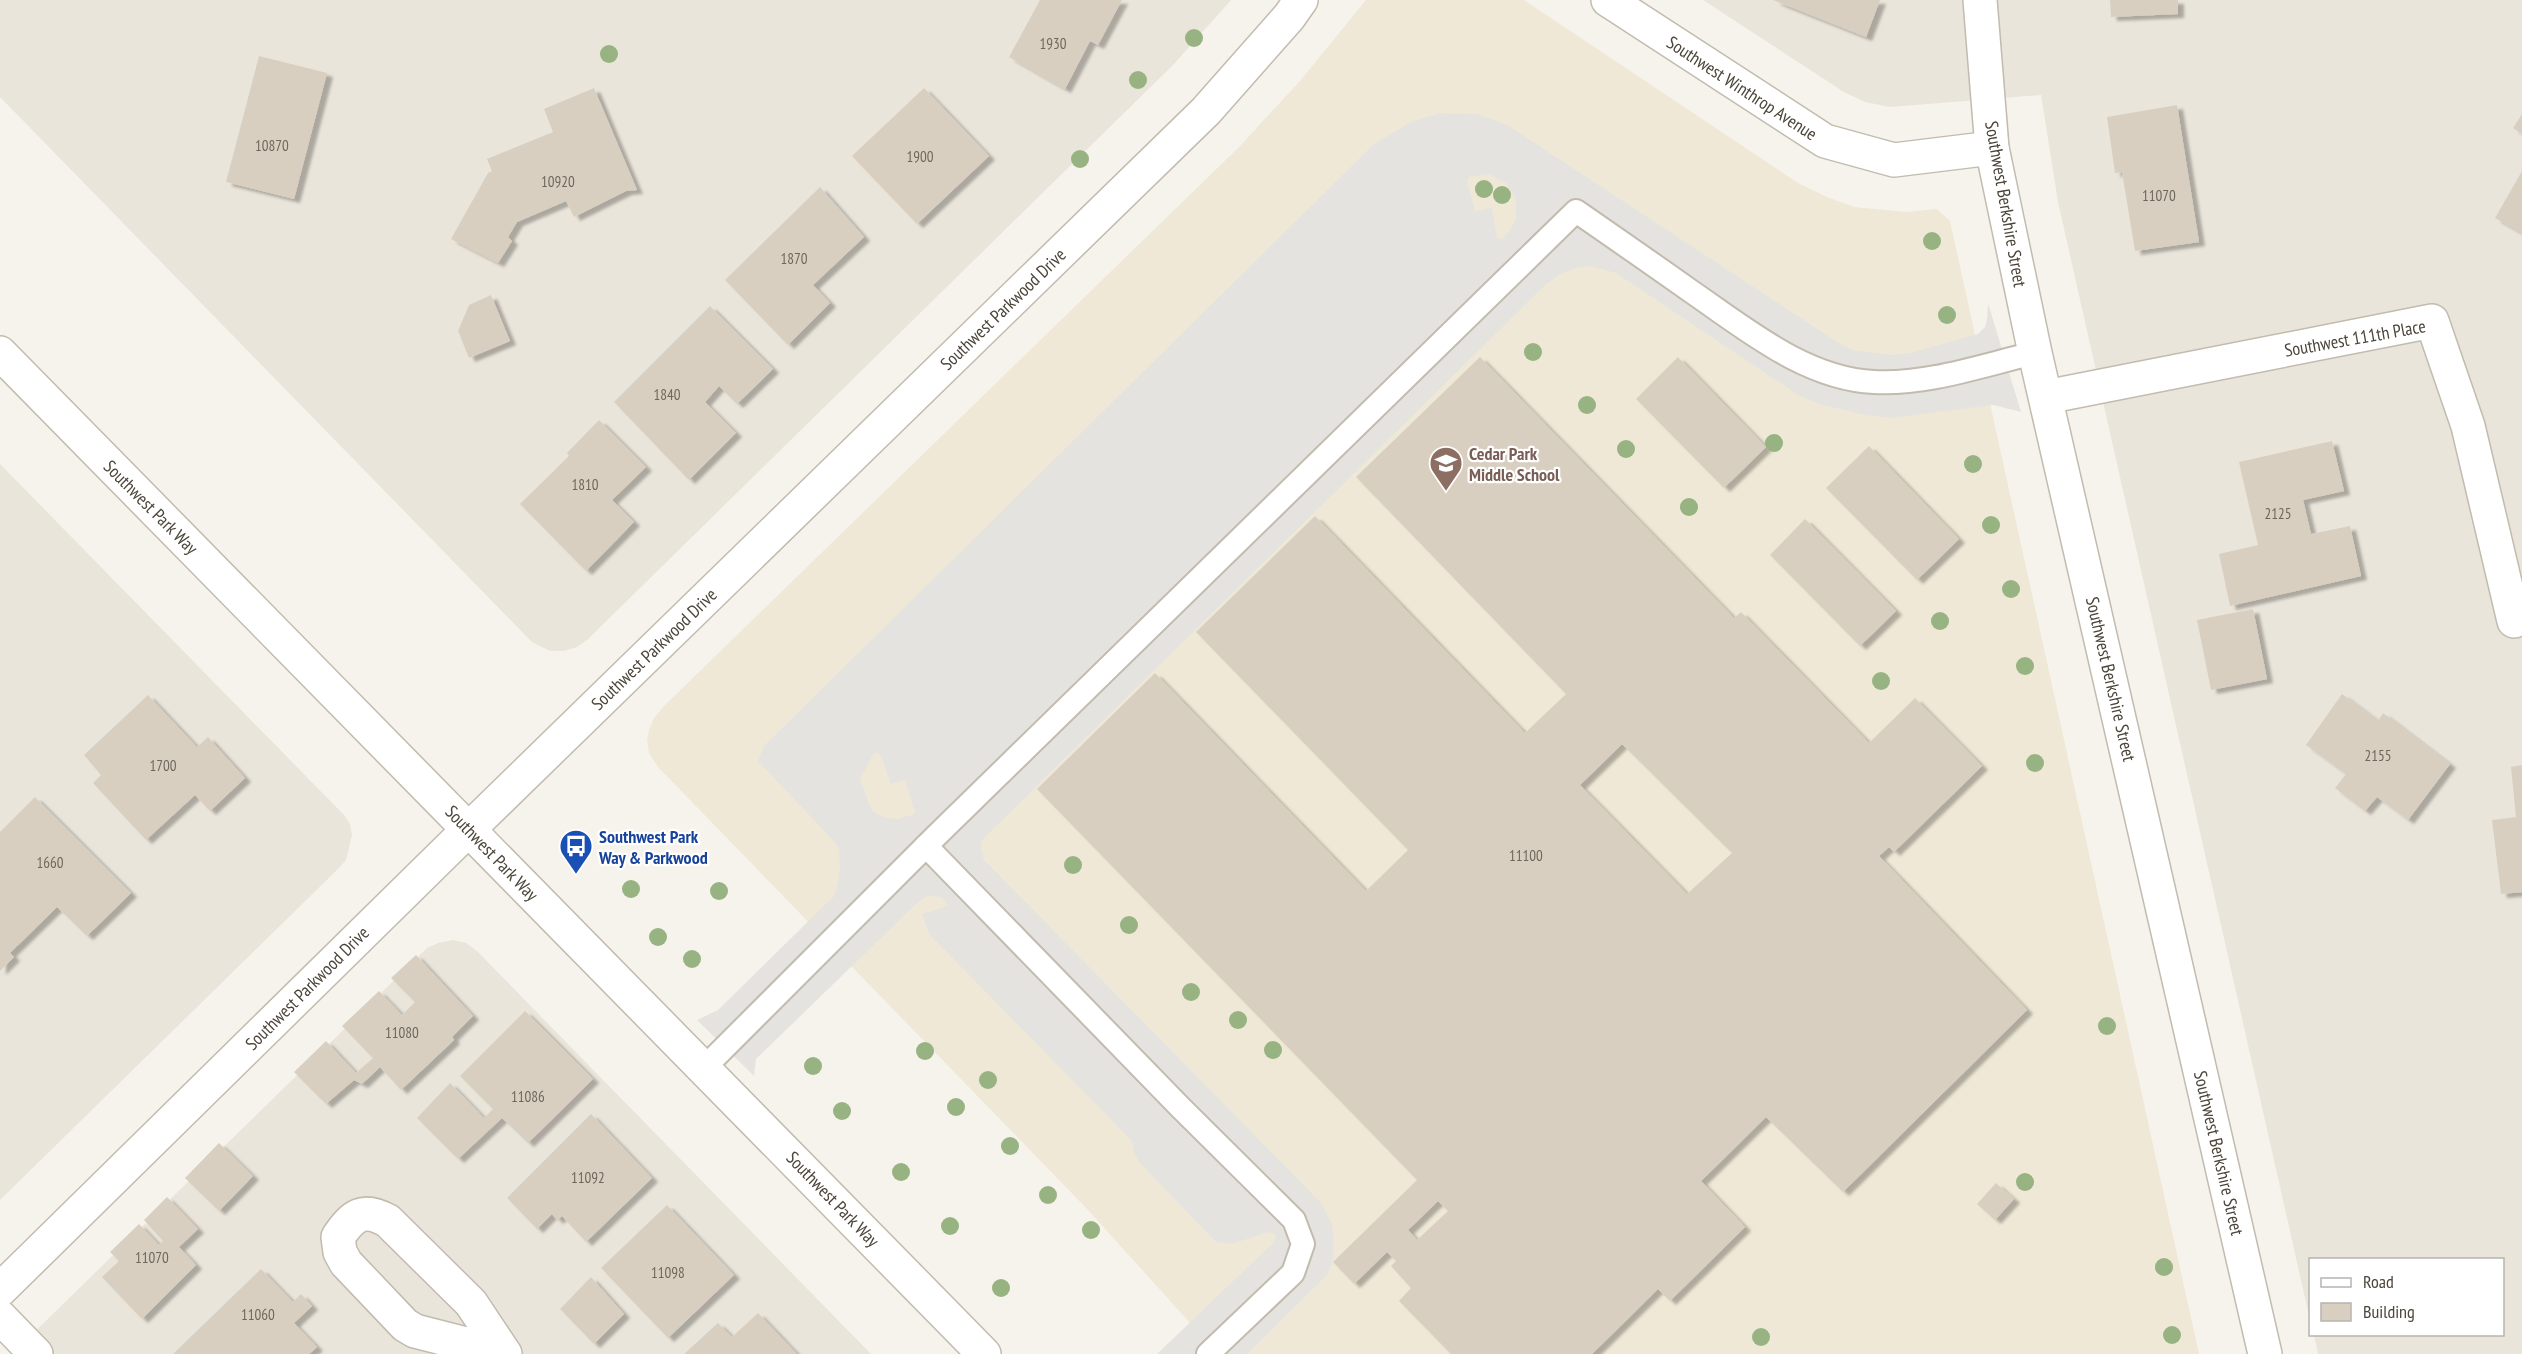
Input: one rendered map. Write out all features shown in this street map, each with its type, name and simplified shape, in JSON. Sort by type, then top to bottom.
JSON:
[{"type":"street","name":"Southwest Parkwood Drive","points":[[0,1290],[1206,111],[1289,17],[1301,0]]},
{"type":"street","name":"Southwest Winthrop Avenue","points":[[1608,0],[1825,141],[1894,160],[1992,148]]},
{"type":"street","name":"Southwest Berkshire Street","points":[[1980,0],[1992,148],[2035,353],[2265,1354]]},
{"type":"street","name":"Southwest 111th Place","points":[[2046,398],[2432,321],[2468,426],[2514,621]]},
{"type":"street","name":"Southwest Park Way","points":[[0,353],[984,1354]]},
{"type":"street","points":[[373,1212],[388,1221],[471,1303],[505,1354],[415,1331],[405,1325],[346,1263],[340,1252],[338,1237],[346,1225],[359,1215],[373,1212]]},
{"type":"street","points":[[0,1317],[36,1354]]},
{"type":"lane","points":[[704,1068],[926,846],[1576,211],[1744,328],[1790,356],[1829,373],[1873,382],[1914,381],[2035,353]]},
{"type":"lane","points":[[926,846],[1196,1123],[1294,1220],[1303,1244],[1293,1273],[1208,1354]]},
{"type":"shaded area","points":[[0,0],[1231,0],[1173,65],[587,640],[577,647],[564,651],[550,651],[532,642],[0,97]]},
{"type":"shaded area","name":"Cedar Park Middle School","points":[[1366,0],[1524,0],[1798,183],[1854,207],[1907,212],[1937,209],[1950,221],[2199,1354],[1218,1354],[1089,1211],[658,767],[649,753],[647,740],[649,730],[654,718],[663,707],[1239,147],[1300,81]]},
{"type":"shaded area","points":[[1703,0],[2522,0],[2522,1354],[2318,1354],[2314,1336],[2504,1336],[2504,1258],[2309,1258],[2309,1316],[2058,202],[2041,95],[1890,107],[1865,102],[1844,92]]},
{"type":"shaded area","points":[[1440,113],[1477,114],[1509,126],[1852,350],[1891,355],[1910,353],[1978,334],[1985,327],[1988,303],[2021,412],[1993,405],[1890,418],[1865,415],[1819,404],[1800,396],[1616,273],[1590,266],[1562,273],[1546,284],[985,837],[981,843],[984,860],[1321,1203],[1332,1224],[1334,1248],[1332,1264],[1327,1275],[1247,1354],[1157,1354],[1272,1244],[1276,1236],[1268,1232],[1232,1244],[1216,1242],[1140,1163],[1134,1153],[1132,1141],[929,934],[922,914],[948,906],[942,897],[927,896],[917,903],[756,1059],[754,1076],[697,1020],[718,1010],[834,896],[838,883],[839,849],[758,761],[764,746],[1374,144],[1411,122]],"holes":[[[1488,174],[1506,183],[1516,200],[1516,219],[1502,239],[1497,237],[1492,208],[1475,211],[1467,181],[1469,177]],[[876,753],[880,754],[891,784],[905,780],[915,813],[912,815],[897,819],[887,818],[871,809],[860,779]]]},
{"type":"shaded area","points":[[0,464],[344,815],[350,824],[352,835],[346,860],[339,868],[0,1200]]},
{"type":"shaded area","points":[[453,940],[466,943],[477,951],[871,1354],[12,1354],[427,948]]},
{"type":"building","points":[[1040,0],[1122,0],[1098,45],[1090,41],[1065,89],[1009,57]]},
{"type":"building","points":[[1773,0],[1880,0],[1866,37]]},
{"type":"building","points":[[2110,0],[2178,0],[2178,14],[2111,17]]},
{"type":"building","points":[[259,56],[327,73],[294,199],[226,182]]},
{"type":"building","points":[[594,88],[637,190],[626,191],[574,217],[566,201],[517,222],[508,237],[512,241],[498,263],[451,239],[488,173],[492,171],[487,159],[553,132],[544,109]]},
{"type":"building","points":[[924,88],[989,156],[917,224],[852,156]]},
{"type":"building","points":[[2177,105],[2199,242],[2135,251],[2122,172],[2115,173],[2107,117]]},
{"type":"building","points":[[2522,114],[2522,134],[2513,128]]},
{"type":"building","points":[[2522,171],[2522,233],[2495,218]]},
{"type":"building","points":[[820,187],[864,237],[813,285],[830,303],[788,345],[725,280]]},
{"type":"building","points":[[491,295],[510,341],[469,358],[458,331],[469,305]]},
{"type":"building","points":[[710,306],[773,369],[737,404],[719,386],[705,402],[736,433],[689,480],[614,402]]},
{"type":"building","points":[[1480,357],[1734,618],[1741,612],[1869,743],[1915,698],[1982,766],[1894,852],[1889,847],[1879,856],[2027,1010],[1843,1192],[1766,1117],[1701,1181],[1745,1227],[1670,1301],[1658,1289],[1592,1354],[1451,1354],[1399,1301],[1411,1288],[1391,1266],[1396,1261],[1387,1252],[1354,1284],[1333,1262],[1417,1180],[1037,789],[1155,673],[1366,891],[1408,850],[1196,632],[1315,516],[1525,733],[1566,694],[1356,477]],"holes":[[[1622,744],[1732,853],[1687,894],[1580,785]],[[1438,1201],[1448,1211],[1417,1240],[1408,1230]]]},
{"type":"building","points":[[1678,357],[1766,447],[1724,488],[1636,399]]},
{"type":"building","points":[[599,420],[646,467],[612,500],[634,522],[586,571],[520,504],[569,456],[567,453]]},
{"type":"building","points":[[2332,441],[2344,491],[2303,500],[2311,534],[2350,526],[2361,576],[2230,606],[2219,554],[2258,545],[2239,462]]},
{"type":"building","points":[[1869,446],[1959,539],[1917,580],[1826,488]]},
{"type":"building","points":[[1805,519],[1896,611],[1860,646],[1770,555]]},
{"type":"building","points":[[2253,609],[2267,679],[2211,690],[2197,620]]},
{"type":"building","points":[[2342,694],[2378,721],[2383,713],[2450,764],[2408,820],[2377,797],[2365,811],[2335,788],[2346,774],[2306,745]]},
{"type":"building","points":[[148,695],[197,747],[208,737],[245,778],[210,811],[195,795],[146,840],[93,783],[101,775],[84,755]]},
{"type":"building","points":[[2522,765],[2522,892],[2501,894],[2492,820],[2516,817],[2511,767]]},
{"type":"building","points":[[35,797],[131,893],[87,936],[57,907],[10,953],[14,957],[0,971],[0,832]]},
{"type":"building","points":[[416,955],[473,1016],[452,1037],[454,1040],[401,1090],[380,1067],[362,1084],[354,1080],[326,1104],[294,1072],[326,1041],[356,1073],[373,1058],[342,1026],[379,991],[402,1015],[415,1002],[391,978]]},
{"type":"building","points":[[525,1011],[593,1079],[528,1143],[502,1118],[458,1159],[417,1118],[450,1083],[484,1118],[493,1109],[460,1076]]},
{"type":"building","points":[[591,1114],[652,1178],[586,1242],[562,1216],[557,1220],[552,1214],[537,1229],[507,1198]]},
{"type":"building","points":[[219,1143],[253,1176],[219,1211],[185,1178]]},
{"type":"building","points":[[1996,1183],[2014,1199],[1995,1220],[1977,1204]]},
{"type":"building","points":[[167,1197],[198,1229],[179,1247],[196,1265],[142,1319],[102,1277],[119,1261],[110,1252],[139,1224],[159,1245],[163,1241],[144,1220]]},
{"type":"building","points":[[667,1205],[734,1275],[668,1338],[601,1268]]},
{"type":"building","points":[[261,1269],[293,1302],[301,1294],[312,1306],[294,1323],[317,1347],[309,1354],[173,1354]]},
{"type":"building","points":[[591,1277],[624,1314],[594,1344],[560,1309]]},
{"type":"building","points":[[758,1313],[797,1354],[684,1354],[718,1323],[732,1337]]},
{"type":"place","name":"Cedar Park Middle School","points":[[1446,492]]},
{"type":"place","name":"Southwest Park Way & Parkwood","points":[[576,875]]}]
